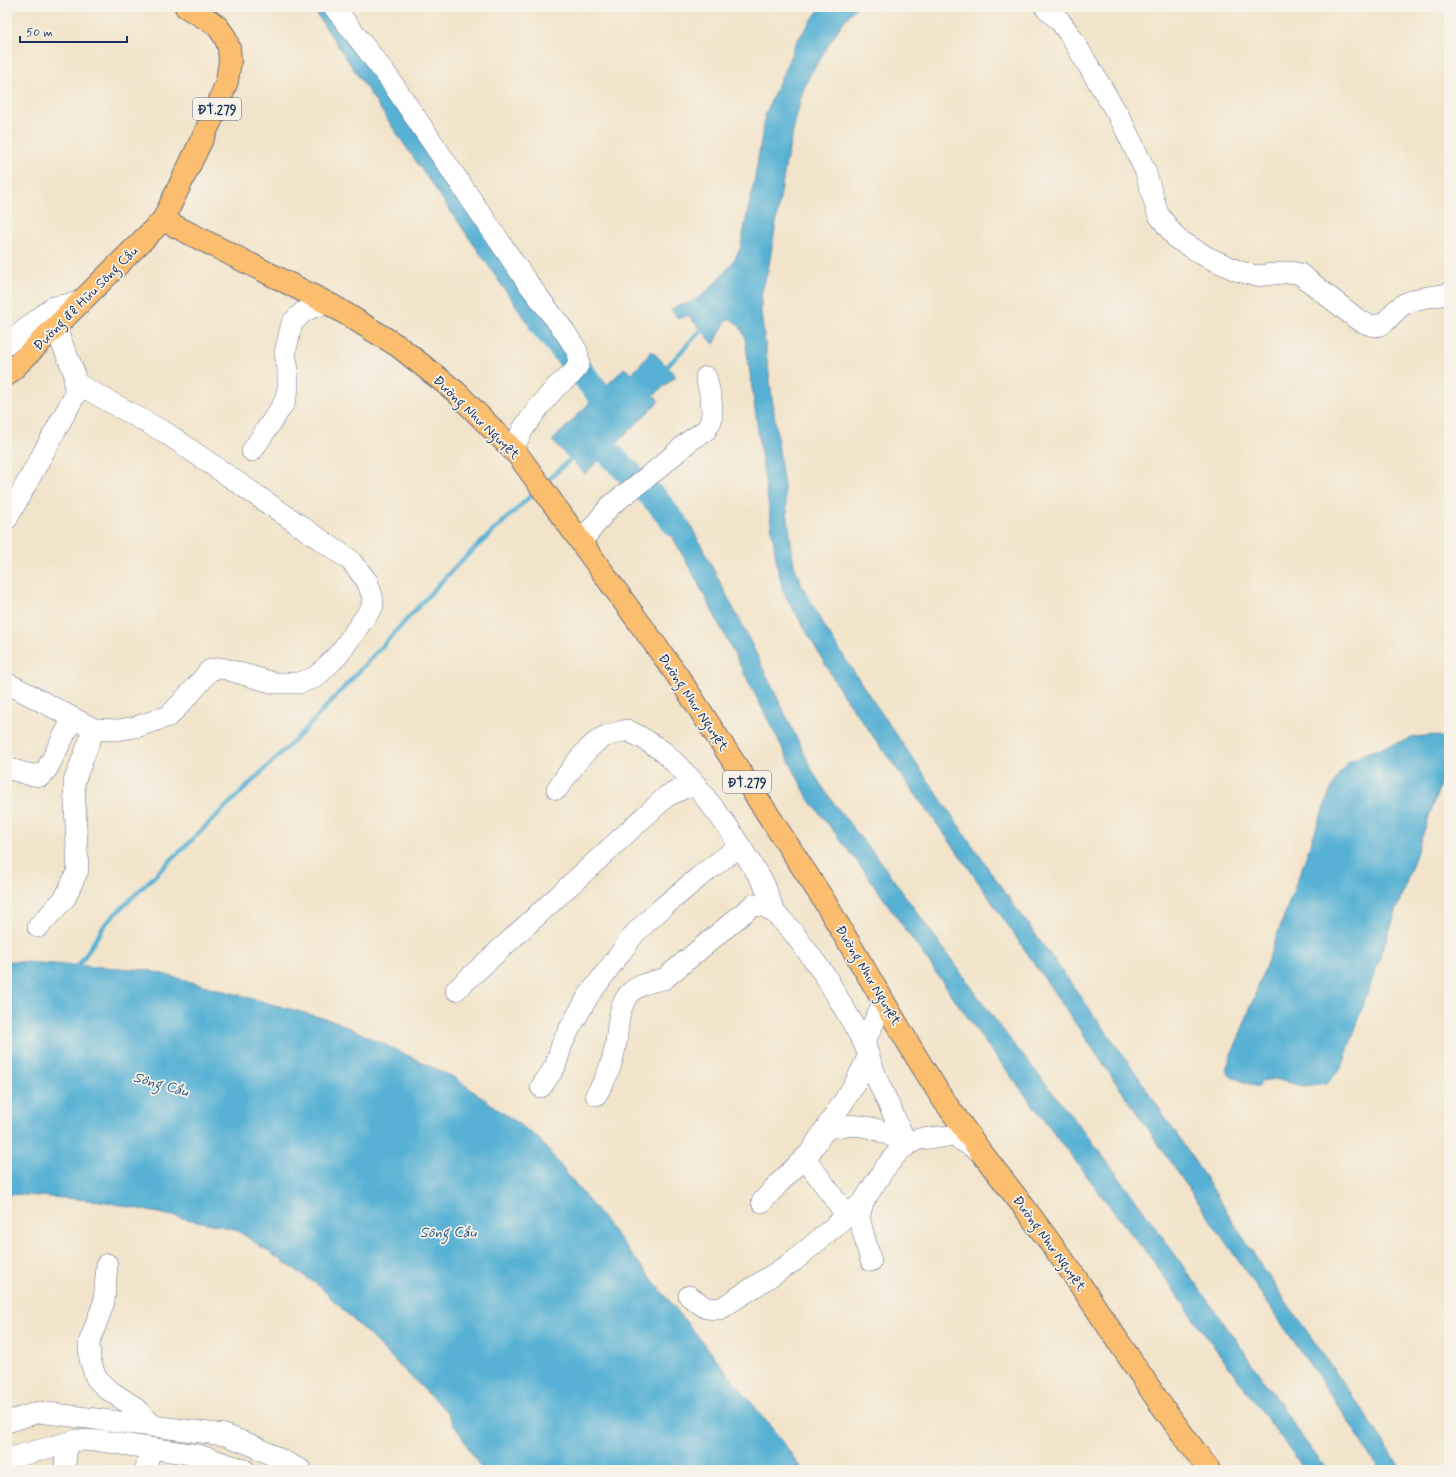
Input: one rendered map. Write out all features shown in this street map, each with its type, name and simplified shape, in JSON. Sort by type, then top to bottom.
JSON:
[{"type":"main road","name":"ĐT.279","points":[[163,220],[217,108],[227,81],[230,61],[229,48],[225,37],[218,27],[186,7]]},
{"type":"main road","name":"Đường đê Hữu Sông Cầu","points":[[7,375],[163,220]]},
{"type":"main road","name":"Đường Như Nguyệt","points":[[163,220],[328,304],[398,346],[456,392],[513,449],[681,682],[823,899],[942,1098],[980,1152],[1024,1207],[1071,1271],[1159,1402],[1209,1470]]},
{"type":"street","points":[[334,7],[388,77],[527,282],[565,332],[577,352],[579,362],[577,367],[572,374],[556,387],[539,407],[523,429],[513,449]]},
{"type":"street","points":[[1045,7],[1060,21],[1070,35],[1121,120],[1144,170],[1158,214],[1177,239],[1207,257],[1238,271],[1256,276],[1291,272],[1300,274],[1357,319],[1375,327],[1383,324],[1398,308],[1408,303],[1418,299],[1449,294]]},
{"type":"street","points":[[7,344],[53,307],[81,302]]},
{"type":"street","points":[[252,451],[284,403],[288,389],[288,370],[285,353],[292,323],[303,312],[316,306],[328,304]]},
{"type":"street","points":[[7,519],[75,394],[74,372],[55,327]]},
{"type":"street","points":[[581,542],[610,506],[660,467],[688,442],[706,430],[711,421],[712,398],[706,377]]},
{"type":"street","points":[[7,683],[94,730],[118,730],[136,727],[169,716],[210,670],[222,668],[274,683],[299,683],[316,677],[339,654],[373,606],[372,595],[367,581],[350,560],[166,433],[74,382]]},
{"type":"street","points":[[7,768],[27,774],[41,776],[47,769],[73,718]]},
{"type":"street","points":[[38,927],[64,898],[78,870],[74,782],[94,730]]},
{"type":"street","points":[[557,790],[588,749],[604,737],[627,730],[644,738],[664,752],[697,786],[728,827],[764,884],[774,912]]},
{"type":"street","points":[[456,990],[667,796],[684,788],[697,786]]},
{"type":"street","points":[[541,1087],[555,1067],[562,1044],[589,996],[636,932],[699,877],[740,846]]},
{"type":"street","points":[[596,1095],[610,1070],[616,1045],[620,1012],[626,996],[639,987],[664,979],[753,905],[764,906],[774,912],[793,932],[826,977],[866,1049],[876,1079],[907,1145]]},
{"type":"street","points":[[762,1202],[778,1183],[810,1154],[853,1087],[865,1064],[866,1049],[884,1001]]},
{"type":"street","points":[[825,1129],[841,1125],[857,1125],[877,1129],[892,1135],[907,1145]]},
{"type":"street","points":[[688,1296],[706,1308],[720,1309],[794,1261],[863,1202],[885,1168],[899,1151],[918,1139],[954,1136],[980,1152]]},
{"type":"street","points":[[805,1158],[847,1216]]},
{"type":"street","points":[[863,1202],[859,1218],[871,1262]]},
{"type":"street","points":[[107,1264],[104,1302],[90,1343],[90,1360],[96,1378],[107,1389],[133,1406],[154,1426]]},
{"type":"street","points":[[7,1422],[39,1412],[225,1435],[254,1446],[301,1470]]},
{"type":"street","points":[[7,1459],[77,1440],[101,1441],[198,1456],[244,1470]]},
{"type":"street","points":[[65,1470],[66,1443]]},
{"type":"street","points":[[198,1456],[254,1446]]},
{"type":"street","points":[[146,1470],[150,1448]]},
{"type":"water","points":[[312,7],[330,7],[566,344],[561,353],[555,356],[535,333],[402,141]]},
{"type":"water","points":[[821,7],[856,7],[840,26],[809,77],[802,93],[786,162],[769,265],[761,295],[761,313],[794,565],[801,584],[824,626],[867,692],[1008,897],[1129,1063],[1205,1177],[1258,1261],[1382,1439],[1401,1470],[1380,1470],[1345,1416],[961,857],[843,695],[783,591],[777,566],[743,332],[731,319],[726,321],[714,344],[688,315],[678,318],[671,310],[700,297],[731,265],[740,249],[756,172],[765,115],[797,41]]},
{"type":"water","points":[[652,351],[676,376],[654,395],[659,401],[585,474],[552,441],[624,368],[632,374]]},
{"type":"water","points":[[661,490],[679,509],[691,526],[747,635],[813,772],[827,794],[877,857],[1001,1028],[1090,1139],[1139,1204],[1243,1350],[1302,1437],[1327,1470],[1305,1470],[1153,1261],[985,1042],[862,868],[808,798],[697,581],[669,531],[656,516],[644,507]]},
{"type":"water","points":[[1434,735],[1445,738],[1449,743],[1449,759],[1342,1067],[1327,1083],[1303,1086],[1274,1079],[1262,1081],[1257,1087],[1230,1076],[1226,1069],[1248,1014],[1329,794],[1340,773],[1348,762],[1366,753],[1415,737]]},
{"type":"water","name":"Sông Cầu","points":[[7,961],[148,970],[337,1022],[455,1078],[538,1138],[783,1442],[802,1470],[482,1470],[445,1410],[319,1286],[235,1229],[101,1201],[13,1194],[7,1195]]},
{"type":"waterway","points":[[541,323],[617,416]]},
{"type":"waterway","points":[[663,371],[705,326]]},
{"type":"waterway","points":[[594,438],[658,502],[676,525]]},
{"type":"waterway","points":[[546,482],[574,456]]},
{"type":"waterway","points":[[75,971],[106,923],[301,734],[455,567],[536,491]]}]
